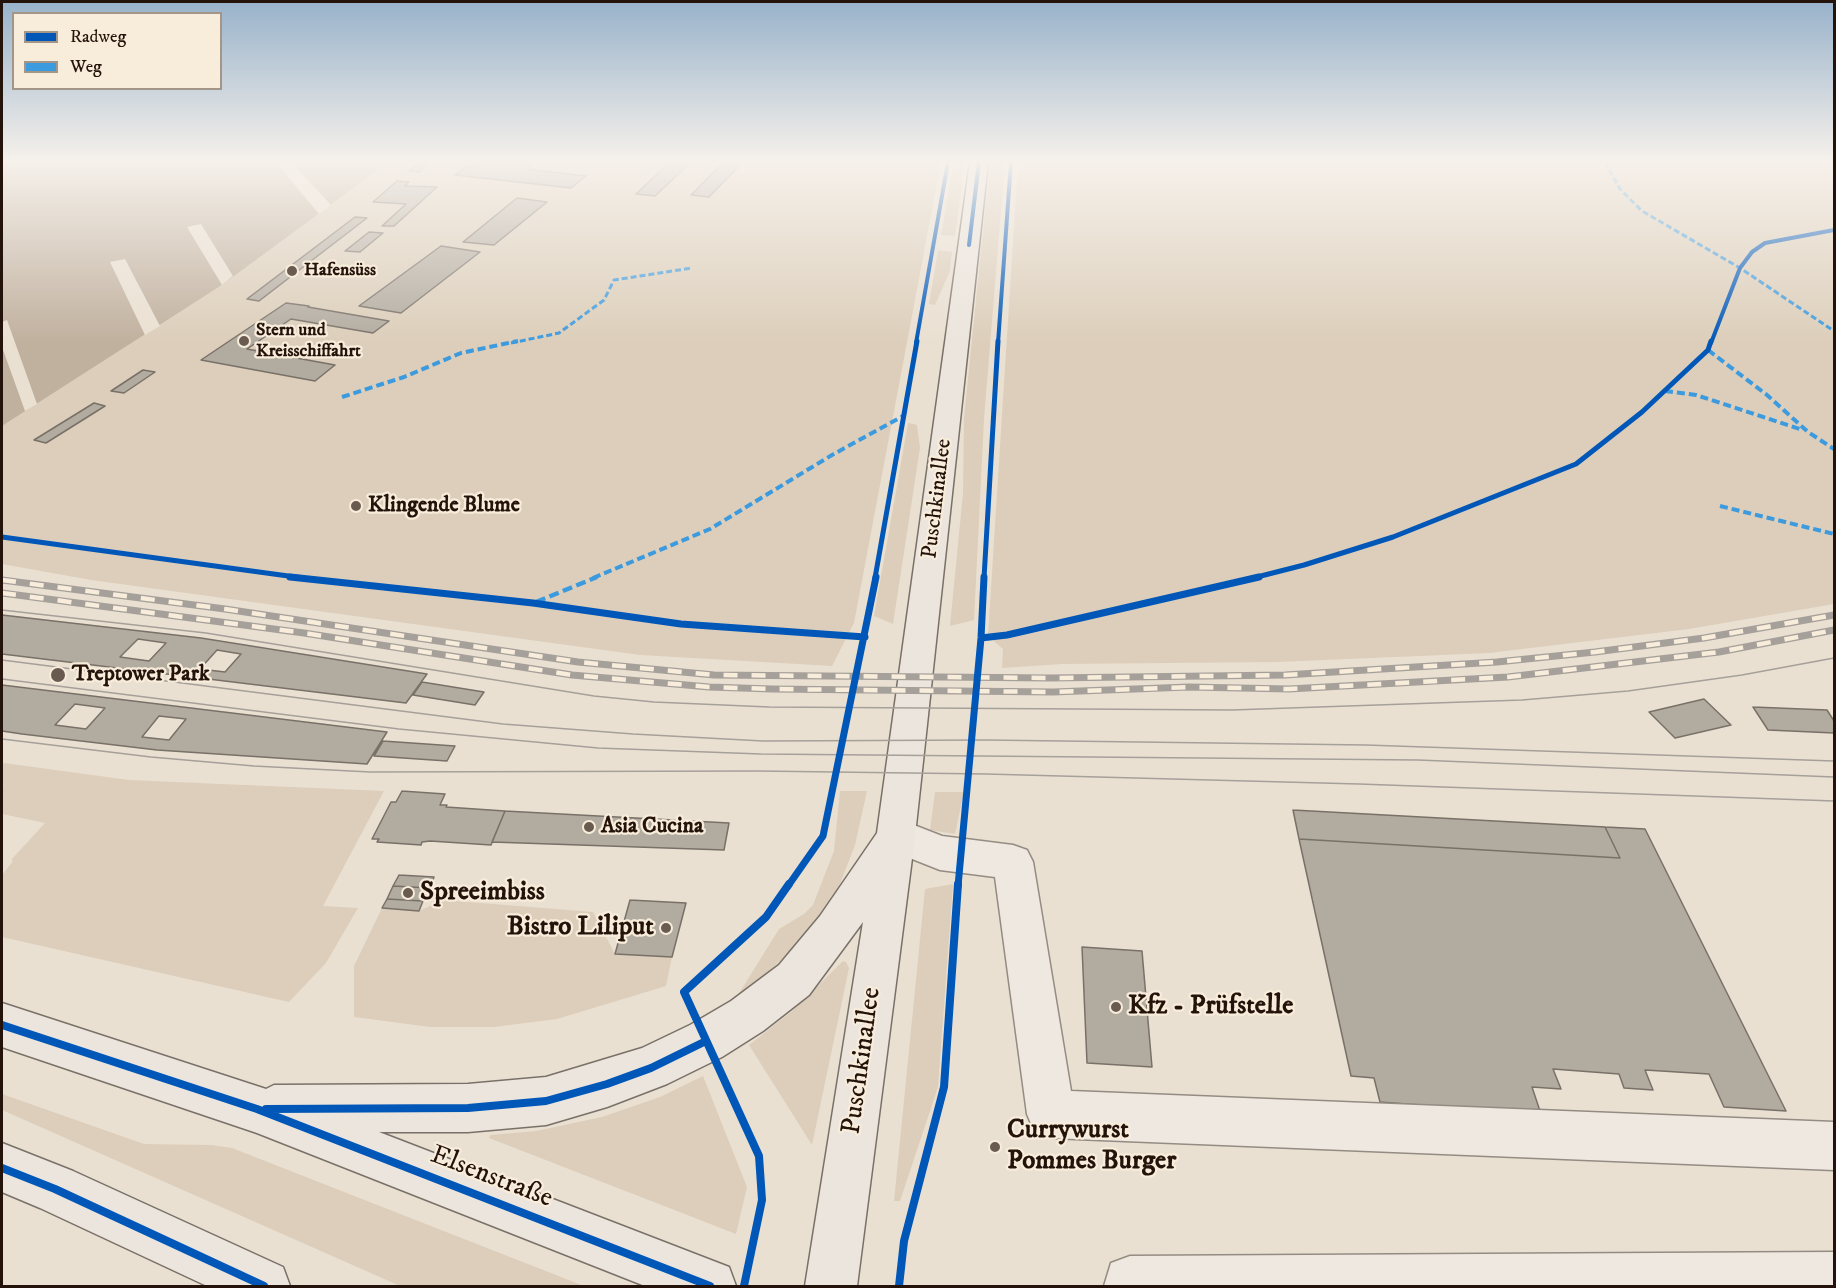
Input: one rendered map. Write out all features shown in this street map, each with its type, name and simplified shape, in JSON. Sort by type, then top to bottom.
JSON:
[{"type":"main road","name":"Puschkinallee","points":[[831,1287],[896,835],[972,222]]},
{"type":"main road","name":"Puschkinallee","points":[[706,1041],[747,1016],[794,980],[836,929],[896,835]]},
{"type":"main road","name":"Elsenstraße","points":[[4,1028],[257,1109],[710,1287]]},
{"type":"main road","name":"Elsenstraße","points":[[257,1109],[468,1108],[546,1101],[618,1080],[706,1041]]},
{"type":"main road","points":[[2,1168],[55,1189],[264,1287]]},
{"type":"lane","points":[[896,835],[940,853],[1013,862],[1051,1114],[1834,1146]]},
{"type":"lane","points":[[1130,1287],[1130,1282],[1834,1278]]},
{"type":"shaded area","points":[[2,222],[307,222],[222,285],[2,426]]},
{"type":"shaded area","name":"Treptower Park","points":[[307,222],[930,222],[854,623],[832,666],[640,655],[91,580],[2,564],[2,426],[222,285]]},
{"type":"shaded area","points":[[943,222],[957,222],[955,236],[941,235]]},
{"type":"shaded area","points":[[984,222],[1000,222],[984,419],[974,620],[950,626],[963,493],[964,418]]},
{"type":"shaded area","points":[[1014,222],[1834,222],[1834,604],[1689,629],[1489,653],[1279,662],[1062,664],[1002,668],[1003,649],[988,636]]},
{"type":"shaded area","points":[[938,250],[952,252],[950,271],[935,305],[929,304]]},
{"type":"shaded area","points":[[908,423],[917,425],[920,448],[893,624],[874,616]]},
{"type":"shaded area","points":[[4,763],[129,780],[384,791],[323,906],[358,908],[326,963],[289,1002],[2,937],[2,875],[13,861],[11,860],[45,823],[2,814],[4,785],[2,784],[2,766]]},
{"type":"shaded area","points":[[840,791],[867,791],[855,845],[838,889],[828,906],[797,945],[763,977],[738,995],[779,929],[804,914],[813,905],[834,851]]},
{"type":"shaded area","points":[[935,792],[964,792],[955,834],[930,830]]},
{"type":"shaded area","points":[[953,884],[938,1087],[900,1201],[894,1201],[925,889]]},
{"type":"shaded area","points":[[443,900],[593,912],[615,954],[672,957],[666,986],[557,1019],[494,1027],[430,1027],[354,1017],[354,966],[382,908],[419,911]]},
{"type":"shaded area","points":[[843,961],[849,968],[812,1145],[749,1045],[791,1012]]},
{"type":"shaded area","points":[[703,1076],[747,1187],[736,1234],[489,1138],[490,1135],[536,1131],[602,1117],[660,1097]]},
{"type":"shaded area","points":[[2,1094],[144,1144],[212,1145],[232,1148],[584,1286],[400,1286],[2,1110]]},
{"type":"pier","points":[[201,224],[233,276],[222,285],[187,227]]},
{"type":"pier","points":[[125,259],[160,326],[145,335],[110,262]]},
{"type":"pier","points":[[7,320],[37,404],[25,411],[2,347],[2,322]]},
{"type":"building","points":[[348,222],[362,222],[259,301],[247,299]]},
{"type":"building","points":[[386,222],[398,222],[394,226],[382,226]]},
{"type":"building","points":[[487,222],[522,222],[494,245],[463,242]]},
{"type":"building","points":[[369,232],[383,233],[360,252],[345,251]]},
{"type":"building","points":[[441,246],[480,252],[401,313],[359,306]]},
{"type":"building","name":"Stern und Kreisschiffahrt","points":[[286,303],[389,321],[373,333],[291,319],[247,349],[335,365],[315,381],[201,360]]},
{"type":"building","points":[[143,370],[155,372],[124,393],[111,391]]},
{"type":"building","points":[[94,403],[105,406],[46,443],[34,440]]},
{"type":"building","points":[[2,615],[201,638],[427,674],[406,703],[2,654]]},
{"type":"building","points":[[138,639],[166,643],[149,661],[120,657]]},
{"type":"building","points":[[217,650],[241,654],[225,672],[200,669]]},
{"type":"building","points":[[422,682],[484,692],[475,705],[413,695]]},
{"type":"building","points":[[2,685],[387,732],[367,764],[157,750],[22,734],[2,731]]},
{"type":"building","points":[[1704,699],[1731,725],[1675,738],[1649,712]]},
{"type":"building","points":[[75,704],[105,708],[86,729],[55,725]]},
{"type":"building","points":[[1753,707],[1827,710],[1834,721],[1834,733],[1768,730]]},
{"type":"building","points":[[159,716],[186,719],[169,740],[142,737]]},
{"type":"building","points":[[383,741],[455,746],[447,761],[374,756]]},
{"type":"building","points":[[402,791],[445,794],[440,805],[447,805],[446,807],[505,811],[491,845],[430,841],[422,842],[421,845],[377,842],[379,839],[372,839],[391,802],[396,802]]},
{"type":"building","points":[[1293,810],[1605,827],[1620,858],[1299,839]]},
{"type":"building","points":[[505,811],[729,823],[724,850],[492,842]]},
{"type":"building","points":[[1605,827],[1645,829],[1786,1111],[1724,1107],[1709,1074],[1645,1070],[1653,1090],[1624,1088],[1619,1074],[1553,1069],[1561,1089],[1532,1087],[1541,1114],[1380,1102],[1374,1078],[1351,1076],[1299,839],[1620,858]]},
{"type":"building","points":[[399,875],[434,877],[430,888],[393,886]]},
{"type":"building","name":"Spreeimbiss","points":[[393,886],[430,888],[423,901],[387,899]]},
{"type":"building","points":[[387,899],[423,901],[419,911],[382,908]]},
{"type":"building","points":[[630,900],[686,903],[672,957],[615,954]]},
{"type":"building","name":"Kfz - Prüfstelle","points":[[1082,947],[1142,951],[1152,1067],[1087,1063]]},
{"type":"tram line","points":[[2,610],[206,633],[594,696],[654,702],[769,707],[1232,710],[1522,700],[1628,691],[1742,675],[1834,658]]},
{"type":"tram line","points":[[2,660],[503,724],[633,734],[763,741],[986,740],[1366,745],[1834,761]]},
{"type":"tram line","points":[[2,679],[399,729],[598,748],[761,754],[1418,760],[1834,777]]},
{"type":"tram line","points":[[2,739],[151,757],[254,766],[370,772],[758,771],[986,774],[1359,784],[1834,801]]},
{"type":"railway","points":[[2,580],[225,609],[578,662],[714,675],[1050,678],[1285,675],[1497,662],[1595,652],[1704,638],[1834,615]]},
{"type":"railway","points":[[2,593],[304,633],[572,675],[709,687],[772,689],[1053,692],[1189,687],[1289,689],[1508,677],[1719,652],[1834,630]]},
{"type":"marked path","points":[[1661,222],[1740,268],[1834,331]]},
{"type":"marked path","points":[[342,397],[404,377],[461,353],[559,333],[604,300],[614,280],[692,268]]},
{"type":"marked path","points":[[1708,350],[1767,395],[1808,432],[1834,449]]},
{"type":"marked path","points":[[1665,391],[1696,395],[1803,430]]},
{"type":"marked path","points":[[536,602],[710,529],[832,455],[903,416]]},
{"type":"marked path","points":[[1720,506],[1834,534]]},
{"type":"cycle path","points":[[744,1286],[762,1200],[759,1156],[684,992],[766,917],[823,836],[865,637],[937,222]]},
{"type":"cycle path","points":[[969,245],[972,222]]},
{"type":"cycle path","points":[[899,1286],[904,1241],[944,1087],[960,856],[981,638],[995,377],[1007,222]]},
{"type":"cycle path","points":[[981,638],[1007,635],[1304,565],[1393,537],[1576,464],[1642,412],[1708,350],[1740,268],[1752,252],[1765,243],[1834,230]]},
{"type":"cycle path","points":[[2,537],[239,571],[533,603],[681,624],[865,637]]},
{"type":"cycle path","points":[[2,1025],[257,1109],[710,1286]]},
{"type":"cycle path","points":[[266,1109],[468,1108],[546,1101],[607,1084],[651,1068],[706,1041]]},
{"type":"cycle path","points":[[2,1168],[55,1189],[264,1286]]},
{"type":"place","name":"Hafensüss","points":[[292,271]]},
{"type":"place","name":"Stern und Kreisschiffahrt","points":[[244,341]]},
{"type":"place","name":"Klingende Blume","points":[[356,506]]},
{"type":"place","name":"Treptower Park","points":[[58,675]]},
{"type":"place","name":"Asia Cucina","points":[[589,827]]},
{"type":"place","name":"Spreeimbiss","points":[[408,893]]},
{"type":"place","name":"Bistro Liliput","points":[[666,928]]},
{"type":"place","name":"Kfz - Prüfstelle","points":[[1116,1007]]},
{"type":"place","name":"Currywurst Pommes Burger","points":[[995,1147]]}]
